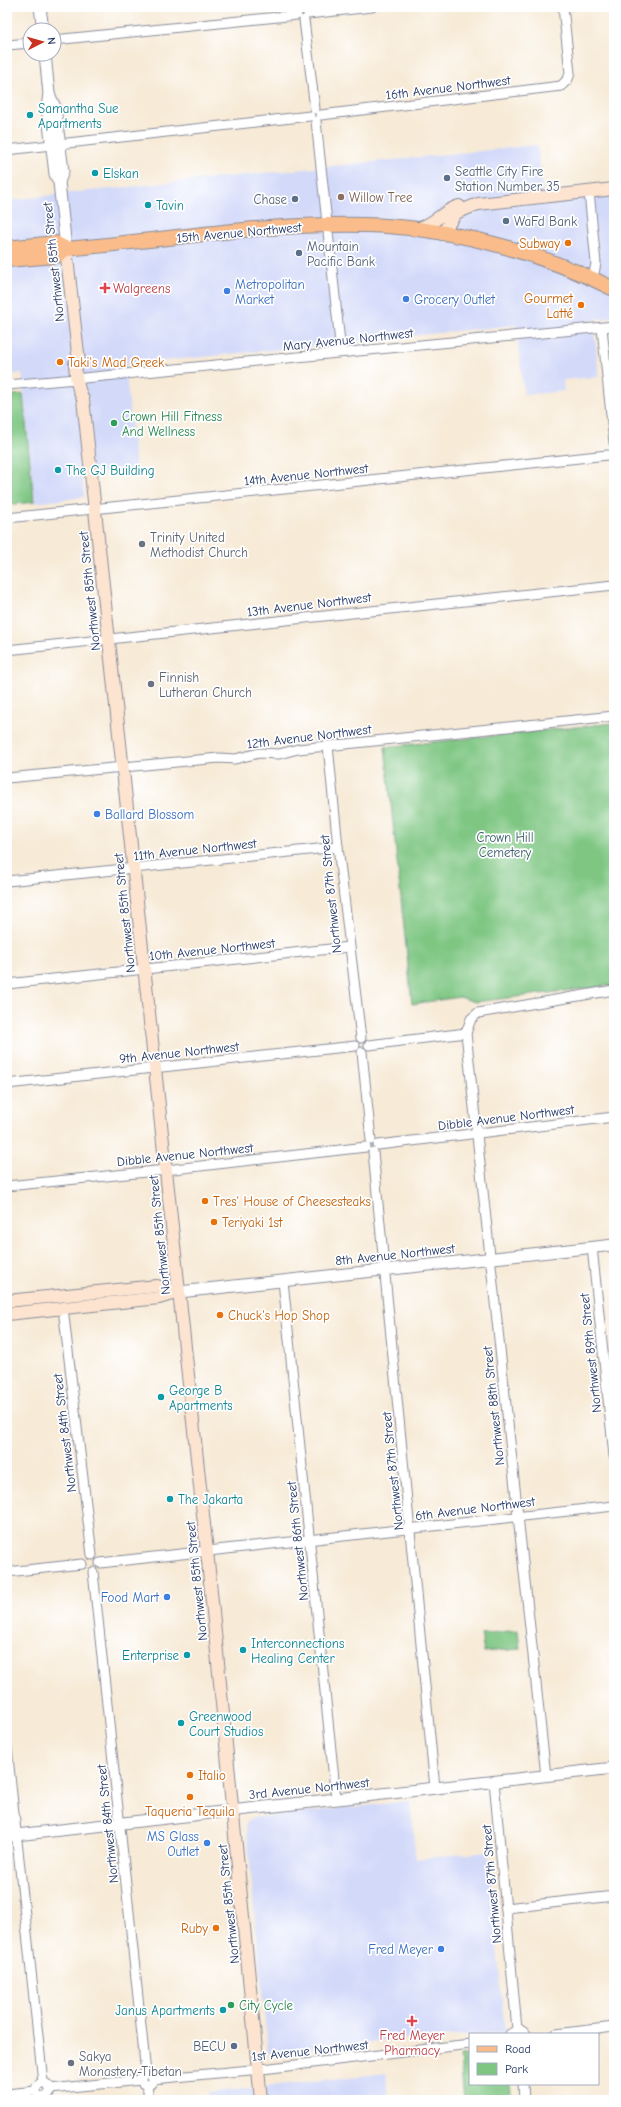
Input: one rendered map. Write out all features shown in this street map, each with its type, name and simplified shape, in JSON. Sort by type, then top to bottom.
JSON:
[{"type":"main road","points":[[413,230],[428,226],[454,207],[614,189]]},
{"type":"main road","points":[[442,234],[456,213],[478,204]]},
{"type":"main road","name":"15th Avenue Northwest","points":[[7,260],[56,256],[66,249],[268,228],[327,225],[373,226],[442,234],[495,245],[549,262],[614,289]]},
{"type":"main road","name":"15th Avenue Northwest","points":[[7,248],[55,243],[66,249]]},
{"type":"main road","name":"Northwest 85th Street","points":[[66,249],[79,362],[75,364],[86,390],[83,399],[207,1552],[261,2100]]},
{"type":"main road","name":"8th Avenue Northwest","points":[[7,1301],[157,1286],[179,1292]]},
{"type":"main road","name":"8th Avenue Northwest","points":[[7,1314],[159,1298],[179,1292]]},
{"type":"street","points":[[40,7],[42,22]]},
{"type":"street","points":[[62,39],[372,7]]},
{"type":"street","name":"16th Avenue Northwest","points":[[7,150],[557,88],[565,83],[570,73],[563,7]]},
{"type":"street","points":[[303,13],[341,352]]},
{"type":"street","points":[[7,45],[22,44]]},
{"type":"street","name":"Northwest 85th Street","points":[[46,62],[49,94],[47,107],[55,145],[55,174],[59,182],[66,249]]},
{"type":"street","points":[[589,192],[596,263],[593,279]]},
{"type":"street","name":"Mary Avenue Northwest","points":[[7,385],[614,326]]},
{"type":"street","points":[[602,328],[614,443]]},
{"type":"street","name":"14th Avenue Northwest","points":[[7,518],[612,455]]},
{"type":"street","name":"13th Avenue Northwest","points":[[7,650],[401,607],[523,596],[614,585]]},
{"type":"street","name":"12th Avenue Northwest","points":[[7,778],[219,758],[235,759],[259,753],[279,754],[298,749],[614,716]]},
{"type":"street","name":"Northwest 87th Street","points":[[328,746],[349,947],[361,1038]]},
{"type":"street","name":"11th Avenue Northwest","points":[[7,881],[338,848]]},
{"type":"street","name":"10th Avenue Northwest","points":[[7,984],[349,947]]},
{"type":"street","points":[[368,1045],[466,1033],[471,1019],[478,1013],[614,990]]},
{"type":"street","name":"Northwest 88th Street","points":[[466,1033],[478,1133],[517,1516],[546,1776]]},
{"type":"street","points":[[361,1038],[366,1040],[368,1045],[366,1050],[358,1049],[356,1041],[361,1038]]},
{"type":"street","name":"Northwest 87th Street","points":[[358,1049],[372,1146],[385,1270],[435,1788]]},
{"type":"street","name":"9th Avenue Northwest","points":[[7,1084],[155,1068],[358,1049]]},
{"type":"street","name":"Dibble Avenue Northwest","points":[[7,1186],[166,1170],[614,1117]]},
{"type":"street","name":"8th Avenue Northwest","points":[[179,1292],[614,1245]]},
{"type":"street","name":"Northwest 89th Street","points":[[592,1247],[614,1456]]},
{"type":"street","name":"Northwest 86th Street","points":[[283,1281],[311,1540],[336,1799]]},
{"type":"street","name":"Northwest 84th Street","points":[[63,1308],[92,1555]]},
{"type":"street","name":"6th Avenue Northwest","points":[[100,1563],[614,1506]]},
{"type":"street","points":[[92,1555],[96,1557],[100,1563],[99,1568],[93,1572],[86,1571],[82,1564],[86,1557],[92,1555]]},
{"type":"street","points":[[7,1572],[82,1564]]},
{"type":"street","name":"Northwest 84th Street","points":[[93,1572],[148,2100]]},
{"type":"street","points":[[7,1748],[12,1836],[43,2082]]},
{"type":"street","name":"3rd Avenue Northwest","points":[[12,1836],[614,1768]]},
{"type":"street","name":"Northwest 87th Street","points":[[494,1781],[513,1985],[514,2032]]},
{"type":"street","points":[[506,1908],[614,1896]]},
{"type":"street","points":[[564,2033],[614,2027]]},
{"type":"street","points":[[514,2032],[524,2031],[525,2033]]},
{"type":"street","name":"1st Avenue Northwest","points":[[50,2089],[258,2069],[469,2044]]},
{"type":"street","points":[[36,2091],[38,2095],[44,2098],[49,2094],[50,2089],[48,2084],[43,2082]]},
{"type":"street","points":[[36,2091],[37,2086],[43,2082]]},
{"type":"street","points":[[523,2085],[524,2100]]},
{"type":"street","points":[[7,2094],[36,2091]]},
{"type":"shaded area","points":[[537,145],[543,197],[614,189],[614,318],[593,319],[599,377],[563,380],[564,391],[524,395],[516,325],[125,365],[136,469],[82,475],[84,497],[35,503],[22,373],[7,375],[7,201],[60,194]]},
{"type":"shaded area","points":[[410,1801],[416,1859],[488,1851],[505,2032],[469,2033],[469,2035],[381,2041],[268,2053],[246,1823],[251,1818]]},
{"type":"shaded area","points":[[386,2073],[388,2100],[209,2100],[208,2093]]},
{"type":"green space","points":[[23,394],[34,502],[7,505],[7,396]]},
{"type":"green space","name":"Crown Hill Cemetery","points":[[614,723],[614,985],[475,1002],[460,997],[412,1004],[385,747]]},
{"type":"green space","points":[[518,1630],[520,1649],[484,1652],[481,1634]]},
{"type":"green space","points":[[469,2055],[469,2085],[510,2085],[512,2100],[464,2100],[460,2056]]},
{"type":"place","name":"Samantha Sue Apartments","points":[[30,115]]},
{"type":"place","name":"Elskan","points":[[95,173]]},
{"type":"place","name":"Seattle City Fire Station Number 35","points":[[447,178]]},
{"type":"place","name":"Willow Tree","points":[[341,197]]},
{"type":"place","name":"Chase","points":[[295,199]]},
{"type":"place","name":"Tavin","points":[[148,205]]},
{"type":"place","name":"WaFd Bank","points":[[506,221]]},
{"type":"place","name":"Subway","points":[[568,243]]},
{"type":"place","name":"Mountain Pacific Bank","points":[[299,253]]},
{"type":"place","name":"Walgreens","points":[[105,288]]},
{"type":"place","name":"Metropolitan Market","points":[[227,291]]},
{"type":"place","name":"Grocery Outlet","points":[[406,299]]},
{"type":"place","name":"Gourmet Latté","points":[[581,305]]},
{"type":"place","name":"Taki's Mad Greek","points":[[60,362]]},
{"type":"place","name":"Crown Hill Fitness And Wellness","points":[[114,423]]},
{"type":"place","name":"The GJ Building","points":[[58,470]]},
{"type":"place","name":"Trinity United Methodist Church","points":[[142,544]]},
{"type":"place","name":"Finnish Lutheran Church","points":[[151,684]]},
{"type":"place","name":"Ballard Blossom","points":[[97,814]]},
{"type":"place","name":"Tres' House of Cheesesteaks","points":[[205,1201]]},
{"type":"place","name":"Teriyaki 1st","points":[[214,1222]]},
{"type":"place","name":"Chuck's Hop Shop","points":[[220,1315]]},
{"type":"place","name":"George B Apartments","points":[[161,1397]]},
{"type":"place","name":"The Jakarta","points":[[170,1499]]},
{"type":"place","name":"Food Mart","points":[[167,1597]]},
{"type":"place","name":"Interconnections Healing Center","points":[[243,1650]]},
{"type":"place","name":"Enterprise","points":[[187,1655]]},
{"type":"place","name":"Greenwood Court Studios","points":[[181,1723]]},
{"type":"place","name":"Italio","points":[[190,1775]]},
{"type":"place","name":"Taqueria Tequila","points":[[190,1797]]},
{"type":"place","name":"MS Glass Outlet","points":[[207,1843]]},
{"type":"place","name":"Ruby","points":[[216,1928]]},
{"type":"place","name":"Fred Meyer","points":[[441,1949]]},
{"type":"place","name":"City Cycle","points":[[231,2005]]},
{"type":"place","name":"Janus Apartments","points":[[223,2010]]},
{"type":"place","name":"Fred Meyer Pharmacy","points":[[412,2021]]},
{"type":"place","name":"BECU","points":[[234,2046]]},
{"type":"place","name":"Sakya Monastery-Tibetan","points":[[71,2063]]}]
